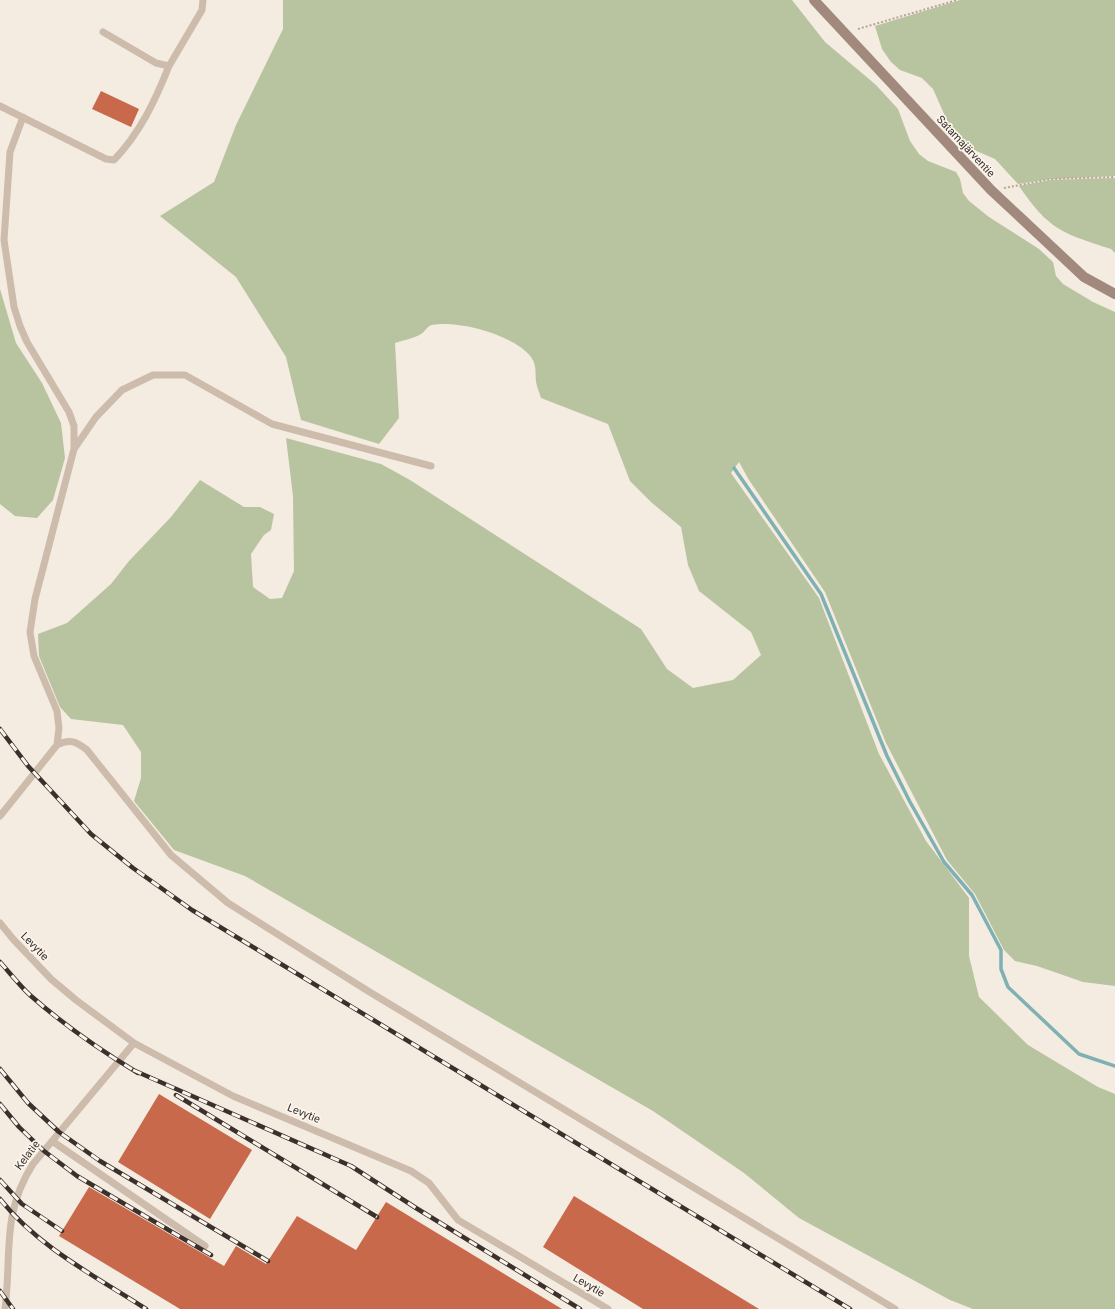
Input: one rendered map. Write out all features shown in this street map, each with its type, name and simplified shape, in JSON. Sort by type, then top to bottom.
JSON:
[{"type":"street","name":"Satamajärventie","points":[[814,0],[991,190],[1084,277],[1115,294]]},
{"type":"lane","points":[[0,106],[106,159],[114,160],[137,133],[147,117],[169,66],[202,10],[204,0]]},
{"type":"lane","points":[[103,32],[156,63],[169,66]]},
{"type":"lane","points":[[23,117],[10,152],[2,226],[14,307],[27,342],[69,412],[74,426],[74,449],[35,599],[30,632],[34,656],[57,711],[59,728],[57,745]]},
{"type":"lane","points":[[74,449],[96,417],[122,390],[153,375],[185,375],[272,424],[431,466]]},
{"type":"lane","points":[[0,816],[57,745],[65,741],[76,741],[87,750],[171,855],[228,903],[368,991],[895,1309]]},
{"type":"lane","name":"Levytie","points":[[0,924],[13,940],[51,979],[76,1000],[134,1043],[233,1096],[411,1171],[429,1183],[458,1220],[608,1309]]},
{"type":"lane","name":"Kelatie","points":[[5,1309],[9,1230],[16,1197],[23,1180],[33,1164],[134,1043]]},
{"type":"lane","points":[[52,1141],[206,1246]]},
{"type":"path","points":[[858,29],[957,0]]},
{"type":"path","points":[[991,190],[1052,179],[1115,177]]},
{"type":"green space","points":[[283,0],[792,0],[825,42],[876,85],[898,109],[910,141],[919,154],[928,161],[956,172],[960,179],[963,193],[969,201],[989,217],[1039,249],[1053,262],[1056,276],[1063,284],[1093,302],[1115,312],[1115,986],[1083,982],[1037,966],[1015,961],[1004,950],[975,894],[947,860],[886,743],[825,592],[749,480],[739,462],[731,473],[819,598],[879,754],[926,841],[969,898],[969,956],[979,997],[1028,1045],[1098,1087],[1115,1094],[1115,1309],[973,1309],[950,1300],[799,1218],[744,1173],[653,1111],[245,876],[174,850],[134,801],[141,778],[141,752],[123,725],[71,719],[60,707],[39,656],[38,634],[67,623],[111,584],[129,561],[171,517],[200,480],[244,507],[260,507],[274,514],[271,530],[264,535],[251,554],[253,587],[270,599],[282,598],[294,571],[293,496],[286,438],[381,464],[410,480],[641,629],[667,669],[693,688],[733,680],[761,655],[751,632],[699,591],[688,565],[681,527],[651,502],[630,481],[608,424],[541,398],[537,388],[533,360],[523,349],[512,342],[471,327],[443,324],[432,325],[418,336],[395,343],[399,418],[379,444],[301,420],[286,357],[236,277],[160,216],[214,182],[236,125],[283,29]]},
{"type":"green space","points":[[960,0],[1115,0],[1115,176],[1051,179],[1018,184],[995,159],[965,146],[953,134],[933,89],[922,78],[900,70],[891,62],[882,49],[875,26]]},
{"type":"green space","points":[[1115,178],[1115,253],[1111,249],[1080,239],[1058,228],[1039,212],[1019,186],[1051,180]]},
{"type":"green space","points":[[0,289],[16,343],[42,383],[61,423],[65,458],[53,500],[37,518],[15,516],[0,504]]},
{"type":"building","points":[[101,91],[139,109],[131,127],[92,109]]},
{"type":"building","points":[[159,1094],[252,1150],[210,1219],[118,1162]]},
{"type":"building","points":[[89,1187],[224,1266],[236,1246],[266,1264],[297,1216],[356,1250],[386,1202],[562,1309],[180,1309],[59,1236]]},
{"type":"building","points":[[574,1196],[759,1309],[643,1309],[543,1247]]},
{"type":"waterway","points":[[734,468],[821,594],[887,756],[910,802],[944,862],[972,895],[1001,950],[1001,969],[1008,987],[1079,1054],[1115,1066]]},
{"type":"railway","points":[[0,729],[28,766],[91,834],[133,868],[192,910],[850,1309]]},
{"type":"railway","points":[[0,962],[27,992],[56,1017],[96,1046],[138,1073]]},
{"type":"railway","points":[[0,1069],[28,1103],[59,1132],[100,1161],[268,1261]]},
{"type":"railway","points":[[133,1070],[351,1166],[580,1309]]},
{"type":"railway","points":[[176,1095],[377,1217]]},
{"type":"railway","points":[[0,1104],[19,1127],[44,1151],[77,1176],[211,1255]]},
{"type":"railway","points":[[0,1180],[22,1204],[62,1231]]},
{"type":"railway","points":[[0,1199],[15,1216],[49,1246],[68,1260],[146,1309]]},
{"type":"railway","points":[[0,1291],[13,1309]]}]
